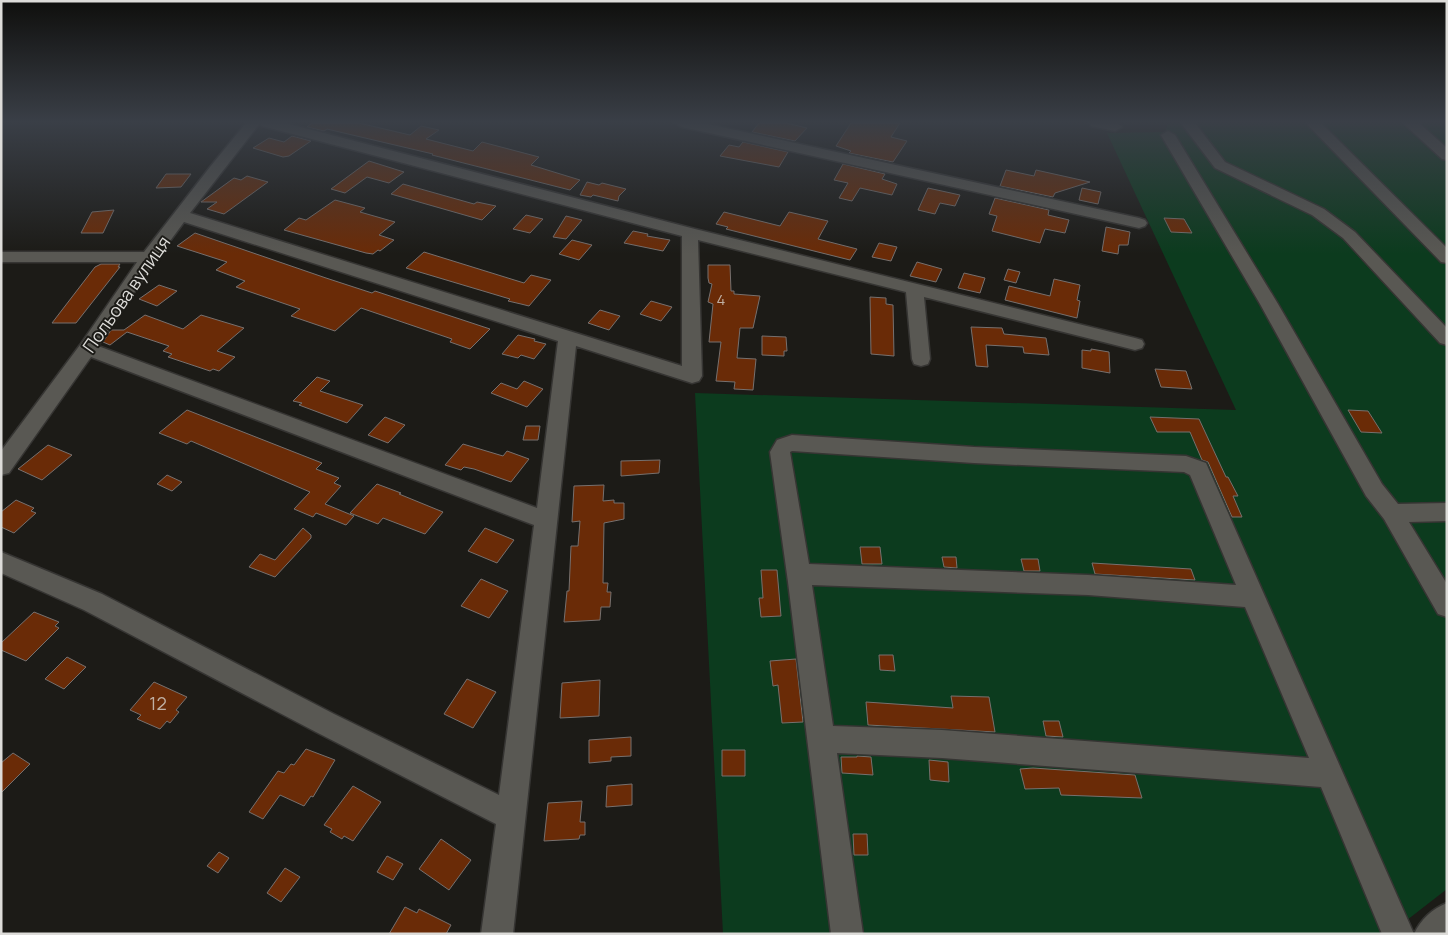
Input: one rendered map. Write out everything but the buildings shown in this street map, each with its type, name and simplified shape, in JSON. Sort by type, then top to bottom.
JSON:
[{"type":"street","name":"Польова вулиця","points":[[1,467],[87,349],[149,257],[218,167]]},
{"type":"street","points":[[435,167],[690,233],[1135,344]]},
{"type":"street","points":[[879,167],[1139,224]]},
{"type":"street","points":[[1187,167],[1269,304],[1374,490],[1392,513],[1447,606]]},
{"type":"street","points":[[1223,167],[1318,212],[1350,235],[1447,339]]},
{"type":"street","points":[[1356,167],[1447,258]]},
{"type":"street","points":[[182,216],[692,376],[690,233]]},
{"type":"street","points":[[1,258],[149,257]]},
{"type":"street","points":[[914,289],[921,359]]},
{"type":"street","points":[[497,934],[568,336]]},
{"type":"street","points":[[87,349],[545,520]]},
{"type":"street","points":[[847,934],[799,574],[780,452],[781,448],[792,443],[1192,466],[1202,474],[1328,774],[1398,934]]},
{"type":"street","points":[[1392,513],[1447,512]]},
{"type":"street","points":[[1,562],[93,602],[325,723],[511,816]]},
{"type":"street","points":[[799,574],[1088,585],[1254,597]]},
{"type":"street","points":[[820,739],[942,744],[1328,774]]},
{"type":"street","points":[[1430,934],[1447,918]]},
{"type":"green space","points":[[1123,167],[1447,167],[1447,889],[1389,934],[723,934],[695,393],[1236,410]]}]
